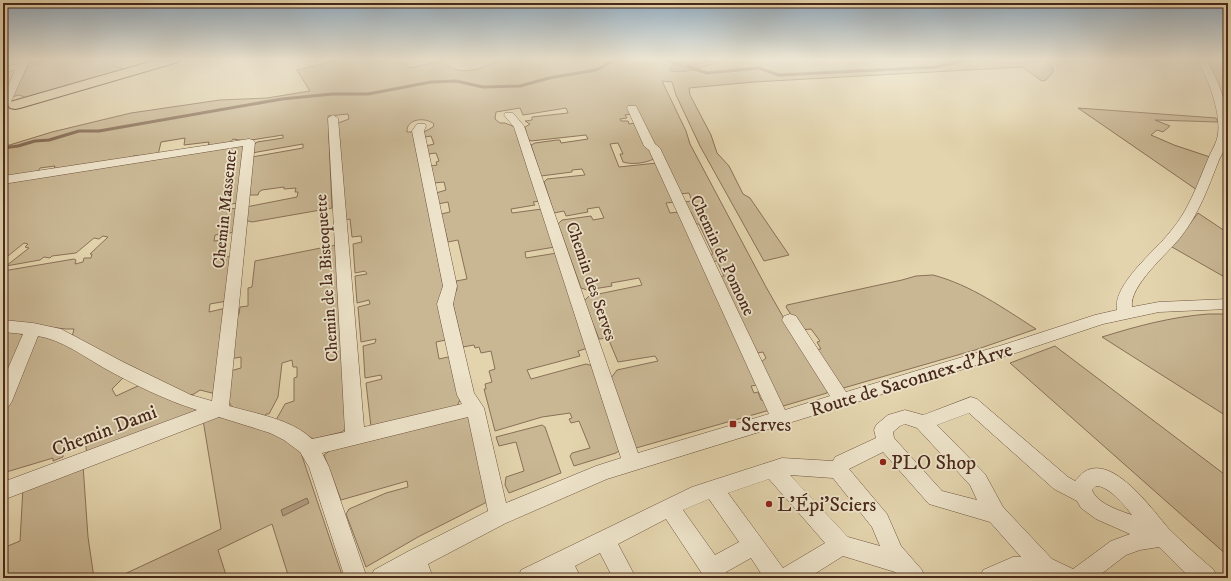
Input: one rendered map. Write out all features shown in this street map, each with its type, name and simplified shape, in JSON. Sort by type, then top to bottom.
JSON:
[{"type":"main road","points":[[7,107],[80,86]]},
{"type":"street","points":[[7,107],[8,96],[13,86]]},
{"type":"street","points":[[1126,313],[1124,303],[1132,285],[1189,218],[1199,199],[1224,136],[1226,123],[1214,86]]},
{"type":"street","name":"Chemin de Pomone","points":[[632,108],[650,146],[654,148],[780,418]]},
{"type":"street","name":"Chemin des Serves","points":[[509,115],[520,126],[632,463]]},
{"type":"street","name":"Chemin de la Bistoquette","points":[[333,118],[355,437]]},
{"type":"street","points":[[421,126],[418,131],[450,286],[444,304],[466,394],[475,408],[499,516]]},
{"type":"street","name":"Chemin Massenet","points":[[3,180],[249,142],[220,409]]},
{"type":"street","name":"Route de Saconnex-d'Arve","points":[[382,578],[419,568],[499,516],[575,483],[632,463],[1126,313],[1159,307],[1228,304]]},
{"type":"street","points":[[790,320],[842,400]]},
{"type":"street","points":[[3,326],[55,333],[118,368],[186,400],[220,409],[288,433],[304,442],[310,448],[320,467],[356,578]]},
{"type":"street","points":[[3,401],[33,329]]},
{"type":"street","points":[[923,423],[971,404],[1061,483],[1084,495]]},
{"type":"street","points":[[310,448],[475,408]]},
{"type":"street","name":"Chemin Dami","points":[[3,492],[220,409]]},
{"type":"street","points":[[996,514],[936,498],[886,442],[883,430],[894,420],[905,417],[923,423],[978,480],[984,494],[996,514],[1044,566],[1069,578]]},
{"type":"street","points":[[838,470],[842,463],[886,442]]},
{"type":"street","points":[[529,578],[565,570],[604,540],[692,496],[782,466],[838,470],[880,521],[893,553],[907,570]]},
{"type":"street","points":[[772,469],[841,545],[907,570]]},
{"type":"street","points":[[1162,537],[1102,512],[1089,502],[1084,495],[1082,487],[1085,481],[1094,477],[1106,479],[1117,485],[1162,537],[1206,578]]},
{"type":"street","points":[[712,489],[778,578]]},
{"type":"street","points":[[669,507],[714,574],[754,545]]},
{"type":"street","points":[[1078,578],[1119,548],[1140,540],[1162,537]]},
{"type":"street","points":[[604,540],[625,578]]},
{"type":"street","points":[[788,578],[841,545]]},
{"type":"street","points":[[991,578],[1013,568],[1044,566]]},
{"type":"shaded area","points":[[18,86],[70,86],[27,98],[19,95],[12,97]]},
{"type":"shaded area","points":[[307,86],[664,86],[686,131],[690,144],[766,287],[790,329],[829,387],[827,393],[780,407],[760,363],[766,358],[763,352],[757,353],[718,277],[724,276],[717,261],[710,262],[707,255],[713,254],[699,224],[696,224],[691,212],[689,212],[684,202],[692,201],[689,193],[679,194],[632,114],[625,115],[627,118],[620,119],[621,121],[628,121],[629,124],[636,123],[654,159],[639,163],[623,162],[620,154],[623,154],[618,143],[610,144],[619,167],[657,163],[675,202],[666,203],[670,213],[679,212],[758,385],[751,386],[754,393],[758,392],[761,400],[766,401],[770,410],[636,448],[611,378],[617,370],[658,361],[655,356],[618,362],[608,338],[599,339],[584,301],[589,296],[642,285],[639,278],[611,283],[612,286],[587,290],[581,288],[558,224],[562,220],[591,216],[593,220],[604,218],[599,207],[587,209],[588,212],[566,216],[564,211],[554,213],[544,182],[547,179],[585,175],[582,169],[572,170],[572,172],[541,176],[531,145],[535,143],[557,140],[560,140],[561,143],[588,139],[586,135],[531,141],[528,139],[525,127],[530,124],[525,121],[532,120],[532,117],[568,113],[566,108],[523,115],[520,108],[496,112],[495,119],[500,123],[505,123],[515,127],[540,201],[533,202],[535,205],[511,209],[512,213],[542,209],[555,247],[525,252],[526,258],[557,253],[588,348],[578,351],[580,356],[527,370],[531,379],[586,364],[593,366],[620,450],[616,453],[574,466],[570,456],[572,453],[590,448],[579,421],[571,423],[569,419],[572,418],[570,413],[542,417],[495,431],[484,389],[486,389],[485,384],[492,382],[489,371],[495,369],[491,351],[481,353],[479,347],[475,348],[474,345],[463,347],[452,300],[457,289],[456,281],[467,279],[458,240],[448,242],[441,214],[450,212],[448,202],[438,204],[436,193],[446,190],[444,182],[434,183],[430,166],[437,165],[436,162],[439,161],[436,153],[428,154],[426,146],[434,144],[431,136],[425,137],[424,132],[433,127],[434,124],[431,122],[426,120],[413,121],[408,127],[407,132],[413,132],[444,290],[446,340],[436,342],[439,359],[448,357],[451,358],[460,400],[457,406],[371,427],[366,383],[382,379],[381,375],[365,378],[363,346],[375,343],[376,339],[361,342],[358,307],[370,304],[369,300],[357,303],[355,276],[367,274],[365,271],[355,273],[353,244],[362,242],[361,236],[352,237],[350,219],[345,220],[338,123],[349,119],[348,114],[328,116],[332,208],[252,222],[245,220],[246,207],[297,197],[298,192],[295,192],[296,188],[284,189],[284,187],[262,190],[258,195],[248,195],[252,157],[303,148],[303,144],[252,153],[253,146],[257,142],[283,138],[283,135],[245,141],[233,139],[230,143],[208,146],[209,142],[184,145],[185,138],[161,142],[158,155],[133,156],[132,158],[54,169],[55,166],[40,168],[37,173],[3,178],[3,147],[52,132],[131,113],[220,100],[267,98],[310,91]]},
{"type":"shaded area","points":[[673,86],[709,86],[689,88],[690,95],[711,135],[717,153],[729,166],[743,194],[750,198],[789,255],[764,261],[700,146]]},
{"type":"shaded area","points":[[1215,86],[1228,86],[1228,119]]},
{"type":"shaded area","points":[[1078,108],[1216,118],[1218,122],[1155,120],[1170,126],[1163,132],[1157,130],[1151,135],[1174,145],[1210,157],[1197,190]]},
{"type":"shaded area","points":[[241,145],[245,147],[239,203],[231,204],[230,209],[238,208],[236,232],[215,235],[214,241],[223,240],[220,258],[233,256],[227,301],[210,304],[209,312],[226,308],[216,394],[200,390],[190,395],[72,337],[74,329],[3,322],[3,271],[74,259],[76,260],[75,264],[83,262],[84,258],[91,258],[92,254],[90,254],[108,237],[103,236],[99,239],[94,238],[76,253],[52,256],[50,258],[44,257],[40,260],[6,266],[29,248],[25,247],[28,244],[24,243],[3,260],[3,185],[5,185],[8,181]]},
{"type":"shaded area","points":[[1198,213],[1228,233],[1228,279],[1172,247]]},
{"type":"shaded area","points":[[336,245],[348,426],[342,432],[314,439],[275,422],[285,404],[294,401],[294,378],[297,377],[297,367],[293,367],[292,360],[282,363],[278,397],[269,414],[266,414],[263,419],[242,412],[231,406],[228,394],[230,371],[241,368],[241,357],[230,359],[234,315],[239,314],[240,307],[248,306],[248,288],[252,287],[255,261]]},
{"type":"shaded area","points":[[933,275],[947,279],[974,291],[1036,329],[975,350],[840,389],[814,350],[821,349],[817,342],[820,341],[811,329],[801,330],[786,307],[787,305],[916,276]]},
{"type":"shaded area","points":[[1208,314],[1228,314],[1228,417],[1102,337],[1154,322]]},
{"type":"shaded area","points":[[3,331],[18,332],[25,337],[3,388]]},
{"type":"shaded area","points":[[41,333],[65,342],[124,377],[112,389],[116,396],[140,385],[177,403],[197,409],[192,416],[87,456],[85,438],[63,446],[63,457],[53,461],[53,458],[3,473],[3,413],[34,336]]},
{"type":"shaded area","points":[[1055,346],[1228,477],[1228,556],[1010,363]]},
{"type":"shaded area","points":[[470,416],[489,501],[418,537],[366,567],[346,514],[349,509],[386,493],[408,487],[407,481],[341,500],[324,455],[335,447]]},
{"type":"shaded area","points":[[214,417],[230,418],[262,429],[292,443],[301,453],[343,578],[289,578],[272,524],[218,550],[227,578],[116,578],[221,529],[203,420]]},
{"type":"shaded area","points":[[542,425],[545,427],[561,473],[509,493],[505,485],[506,477],[524,471],[516,442],[499,446],[496,437]]},
{"type":"shaded area","points":[[83,465],[88,537],[94,578],[3,578],[3,548],[20,541],[23,488]]},
{"type":"water","points":[[307,498],[309,503],[283,516],[281,510]]},
{"type":"waterway","points":[[3,148],[18,146],[35,141],[49,140],[79,131],[99,131],[282,99],[332,94],[368,94],[409,86]]},
{"type":"waterway","points":[[479,86],[516,86]]},
{"type":"place","name":"Serves","points":[[733,424]]},
{"type":"place","name":"PLO Shop","points":[[883,462]]},
{"type":"place","name":"L'Épi'Sciers","points":[[769,504]]}]
